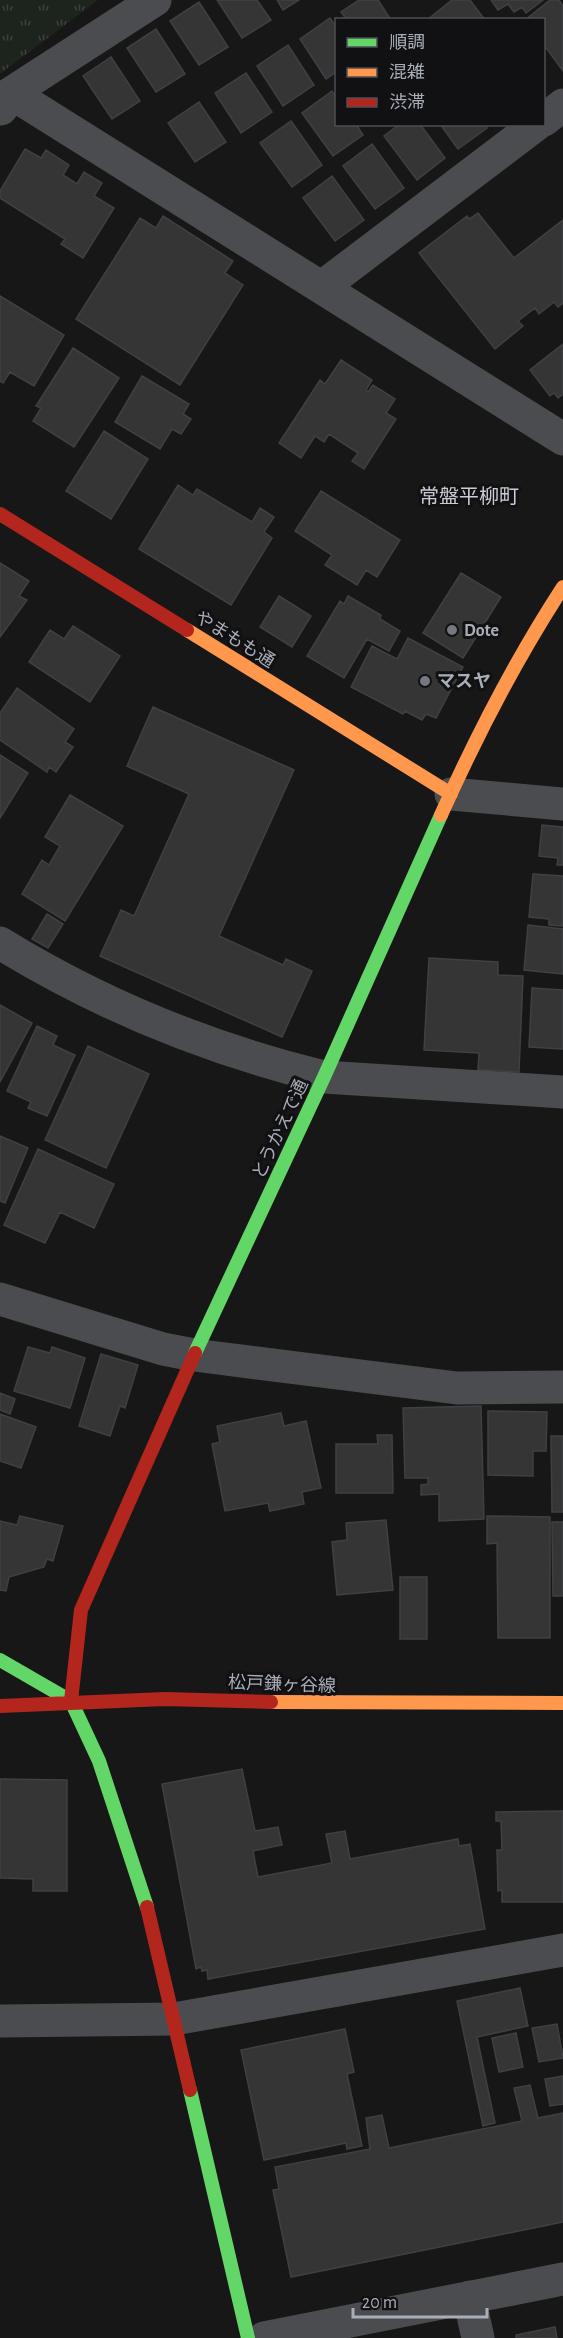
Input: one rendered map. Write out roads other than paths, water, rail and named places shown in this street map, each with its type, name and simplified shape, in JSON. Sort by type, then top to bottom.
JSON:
[{"type":"street","points":[[155,0],[6,101],[322,287],[563,439]]},
{"type":"street","points":[[545,118],[563,105]]},
{"type":"street","points":[[322,287],[534,126]]},
{"type":"street","name":"やまもも通","points":[[0,514],[451,794]]},
{"type":"street","name":"とうかえで通","points":[[71,1701],[81,1610],[194,1355],[324,1077],[469,752],[542,619],[563,587]]},
{"type":"street","points":[[451,794],[563,804]]},
{"type":"street","points":[[0,943],[46,971],[126,1011],[210,1044],[324,1077],[563,1092]]},
{"type":"street","points":[[0,1299],[163,1349],[194,1355],[457,1388],[563,1387]]},
{"type":"street","points":[[0,1660],[71,1701],[99,1761],[145,1900],[249,2338]]},
{"type":"street","name":"松戸鎌ヶ谷線","points":[[0,1706],[71,1701],[165,1699],[334,1704],[563,1703]]},
{"type":"street","points":[[0,2021],[174,2019],[563,1950]]},
{"type":"street","points":[[264,2338],[563,2279]]},
{"type":"street","points":[[469,2297],[478,2338]]},
{"type":"place","name":"Dote","points":[[452,630]]},
{"type":"place","name":"マスヤ","points":[[425,681]]},
{"type":"district","name":"常盤平柳町","points":[[469,496]]}]
